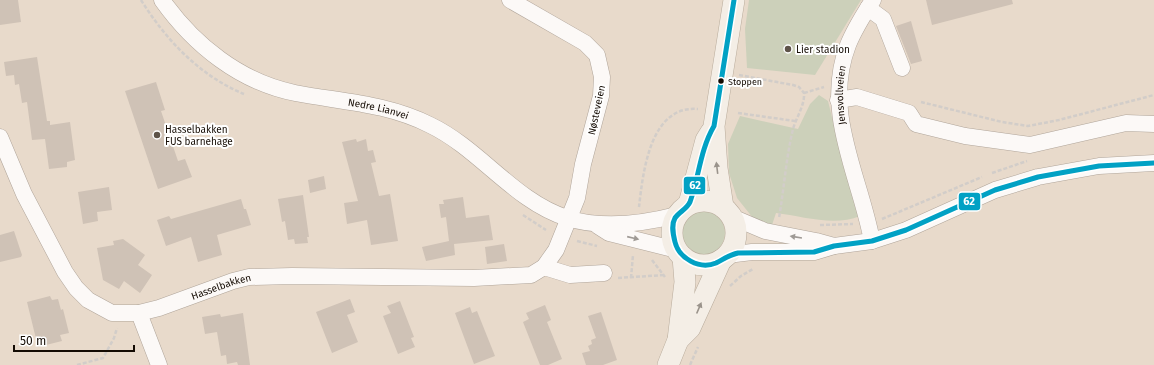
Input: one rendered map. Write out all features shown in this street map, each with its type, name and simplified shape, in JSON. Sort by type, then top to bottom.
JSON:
[{"type":"main road","points":[[668,365],[678,340],[685,282],[680,254],[672,232],[683,209],[706,140],[709,118],[722,72],[734,0]]},
{"type":"main road","points":[[680,254],[700,265],[715,263],[732,249],[736,236],[716,168],[709,118]]},
{"type":"main road","points":[[683,209],[705,200],[728,212]]},
{"type":"main road","points":[[678,340],[690,328],[724,257]]},
{"type":"street","name":"Nedre Lianvei","points":[[162,0],[183,28],[210,52],[237,71],[275,87],[295,93],[372,105],[400,113],[429,124],[458,142],[522,194],[545,209],[568,218],[597,225],[654,220],[683,209]]},
{"type":"street","name":"Nøsteveien","points":[[510,0],[580,40],[592,50],[599,62],[602,77],[601,96],[583,164],[577,198],[568,218]]},
{"type":"street","points":[[871,4],[883,19],[902,68]]},
{"type":"street","name":"Jensvollveien","points":[[871,4],[848,43],[839,92],[845,143],[869,222],[872,241]]},
{"type":"street","points":[[839,92],[909,113],[916,124],[965,136],[1030,145],[1126,123],[1154,124]]},
{"type":"street","name":"Hasselbakken","points":[[0,137],[24,194],[65,272],[76,288],[96,306],[112,313],[139,313],[159,308],[233,281],[250,277],[474,278],[531,275],[544,267],[556,250],[568,218]]},
{"type":"street","points":[[724,257],[752,252],[814,252],[834,246],[872,241],[906,230],[995,190],[1038,177],[1099,166],[1154,163]]},
{"type":"street","points":[[728,212],[765,231],[834,246]]},
{"type":"street","name":"Nedre Lianvei","points":[[597,225],[609,233],[680,254]]},
{"type":"street","points":[[544,267],[570,275],[610,276]]},
{"type":"street","points":[[139,313],[159,365]]},
{"type":"path","points":[[141,0],[156,24],[193,62],[212,77],[251,97]]},
{"type":"path","points":[[722,72],[793,85],[799,87],[804,93],[803,101],[795,120],[791,140],[778,224]]},
{"type":"path","points":[[804,93],[839,92]]},
{"type":"path","points":[[920,102],[1002,122],[1028,126],[1059,120],[1154,96]]},
{"type":"path","points":[[639,209],[644,173],[651,149],[662,122],[668,116],[679,110],[709,118]]},
{"type":"path","points":[[738,112],[795,120]]},
{"type":"path","points":[[819,225],[869,222],[889,217],[1000,170],[1034,160]]},
{"type":"path","points":[[519,212],[546,230]]},
{"type":"path","points":[[574,240],[601,246]]},
{"type":"path","points":[[627,252],[639,254]]},
{"type":"path","points":[[631,278],[634,253]]},
{"type":"path","points":[[651,258],[665,275],[667,281]]},
{"type":"path","points":[[726,291],[741,276],[755,268]]},
{"type":"path","points":[[610,276],[631,278],[665,275]]},
{"type":"path","points":[[77,365],[102,358],[114,338],[121,314]]},
{"type":"path","points":[[690,365],[698,346]]},
{"type":"green space","name":"Lier stadion","points":[[749,0],[861,0],[815,75],[747,68],[745,29]]},
{"type":"green space","points":[[819,95],[828,101],[846,174],[860,216],[840,221],[829,221],[776,213],[772,225],[753,218],[737,198],[729,173],[728,144],[740,116],[798,129],[810,104]]},
{"type":"green space","points":[[703,211],[715,215],[721,221],[725,233],[721,245],[715,251],[703,255],[691,251],[685,245],[681,233],[685,221],[691,215]]},
{"type":"building","points":[[0,0],[18,0],[21,22],[0,25]]},
{"type":"building","points":[[926,0],[1012,0],[1013,4],[932,25]]},
{"type":"building","points":[[911,21],[922,61],[911,64],[896,26]]},
{"type":"building","points":[[37,57],[47,121],[50,121],[50,125],[70,122],[75,160],[67,162],[67,167],[49,169],[45,139],[32,140],[27,102],[22,103],[19,84],[15,85],[14,75],[6,76],[4,62]]},
{"type":"building","points":[[156,82],[165,110],[161,111],[178,161],[185,159],[192,177],[158,189],[125,91]]},
{"type":"building","points":[[356,139],[357,142],[366,139],[368,151],[373,150],[376,162],[371,163],[379,196],[390,194],[398,241],[371,245],[367,220],[347,224],[344,203],[358,201],[342,142]]},
{"type":"building","points":[[324,176],[326,189],[310,193],[308,180]]},
{"type":"building","points":[[109,187],[112,210],[97,212],[98,221],[83,224],[78,192]]},
{"type":"building","points":[[303,195],[309,237],[307,237],[308,243],[295,244],[294,239],[288,240],[285,221],[282,222],[278,199]]},
{"type":"building","points":[[463,197],[466,218],[489,215],[493,240],[454,244],[455,255],[426,261],[422,247],[449,241],[446,217],[441,218],[439,204],[444,204],[443,200]]},
{"type":"building","points":[[241,199],[251,225],[217,235],[222,255],[198,262],[191,237],[166,246],[157,220],[169,216],[171,219]]},
{"type":"building","points":[[14,231],[22,255],[21,257],[0,262],[0,235]]},
{"type":"building","points":[[123,239],[145,255],[138,265],[152,275],[140,293],[124,281],[119,289],[103,280],[97,248],[114,245],[113,241]]},
{"type":"building","points":[[504,244],[507,261],[487,264],[485,247]]},
{"type":"building","points":[[50,296],[52,300],[58,299],[61,310],[63,309],[69,333],[60,335],[62,341],[38,347],[27,302]]},
{"type":"building","points":[[350,299],[355,312],[347,315],[358,342],[332,353],[316,312]]},
{"type":"building","points":[[400,301],[414,337],[411,338],[415,347],[398,354],[383,316],[391,313],[387,306]]},
{"type":"building","points":[[545,305],[551,320],[547,322],[562,359],[548,365],[540,365],[523,322],[529,319],[526,313]]},
{"type":"building","points":[[470,307],[472,313],[477,311],[495,356],[474,364],[455,313]]},
{"type":"building","points":[[601,312],[617,360],[603,365],[586,365],[582,353],[590,351],[588,346],[592,344],[591,340],[596,338],[588,316]]},
{"type":"building","points":[[243,313],[250,365],[238,365],[237,362],[227,364],[226,355],[221,356],[217,332],[205,334],[202,317],[220,314],[221,317]]},
{"type":"transit line","name":"62","points":[[734,0],[714,126],[706,144],[690,202],[687,207],[675,218],[673,224],[677,248],[685,258],[697,264],[710,265],[738,253],[814,252],[834,246],[872,241],[906,230],[995,190],[1038,177],[1099,166],[1154,163]]},
{"type":"place","name":"Lier stadion","points":[[788,49]]},
{"type":"place","name":"Stoppen","points":[[721,81]]},
{"type":"place","name":"Hasselbakken FUS barnehage","points":[[157,135]]}]
